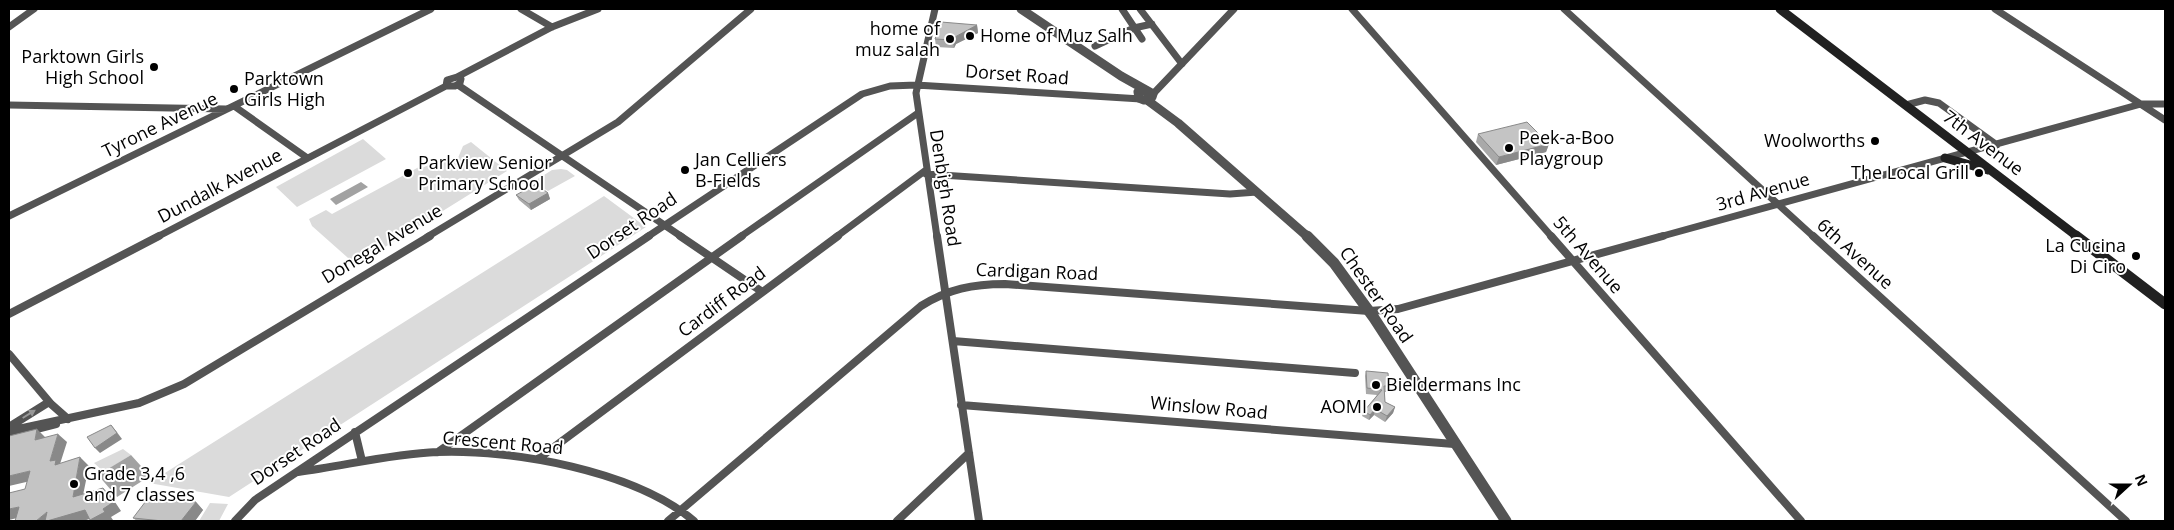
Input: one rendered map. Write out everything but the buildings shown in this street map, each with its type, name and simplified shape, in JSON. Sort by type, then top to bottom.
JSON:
[{"type":"main road","name":"7th Avenue","points":[[1780,9],[2165,304]]},
{"type":"main road","points":[[1946,158],[1993,172]]},
{"type":"street","points":[[9,27],[34,9]]},
{"type":"street","name":"Tyrone Avenue","points":[[9,216],[431,9]]},
{"type":"street","points":[[522,9],[552,27]]},
{"type":"street","points":[[598,9],[552,27],[458,81],[761,292]]},
{"type":"street","name":"Donegal Avenue","points":[[9,436],[56,422],[147,400],[184,384],[628,115],[751,9]]},
{"type":"street","name":"Denbigh Road","points":[[935,9],[916,85],[918,113],[926,172],[947,290],[961,405],[979,521]]},
{"type":"street","name":"Chester Road","points":[[1022,9],[1145,95],[1322,249],[1369,311],[1506,521]]},
{"type":"street","points":[[1122,9],[1142,39]]},
{"type":"street","points":[[1140,9],[1182,64]]},
{"type":"street","points":[[1145,95],[1162,84],[1234,9]]},
{"type":"street","name":"5th Avenue","points":[[1352,9],[1800,521]]},
{"type":"street","name":"6th Avenue","points":[[1564,9],[2126,521]]},
{"type":"street","points":[[1995,9],[2165,120]]},
{"type":"street","points":[[1095,46],[1134,28],[1152,24]]},
{"type":"street","name":"Dundalk Avenue","points":[[9,314],[306,157],[458,81]]},
{"type":"street","name":"Dorset Road","points":[[235,521],[246,506],[849,101],[882,88],[916,85],[1121,98],[1145,95]]},
{"type":"street","points":[[1906,105],[1928,100],[1939,103],[1997,144]]},
{"type":"street","name":"3rd Avenue","points":[[1369,311],[1398,309],[2140,104],[2165,104]]},
{"type":"street","points":[[9,105],[231,107],[306,157]]},
{"type":"street","points":[[438,452],[710,257],[893,128],[918,113]]},
{"type":"street","points":[[926,172],[1230,194],[1257,192]]},
{"type":"street","name":"Cardiff Road","points":[[538,460],[761,292],[926,172]]},
{"type":"street","name":"Cardigan Road","points":[[668,521],[920,306],[947,290],[971,284],[1005,284],[1369,311]]},
{"type":"street","points":[[953,341],[1355,373]]},
{"type":"street","points":[[9,354],[50,403],[68,419]]},
{"type":"street","points":[[50,403],[56,422]]},
{"type":"street","name":"Donegal Avenue","points":[[9,429],[50,403]]},
{"type":"street","name":"Winslow Road","points":[[961,405],[1454,444]]},
{"type":"street","name":"Donegal Avenue","points":[[9,429],[56,422]]},
{"type":"street","points":[[355,432],[362,462]]},
{"type":"street","name":"Crescent Road","points":[[296,472],[438,452],[538,460],[575,466],[612,478],[680,509],[694,521]]},
{"type":"street","points":[[897,521],[969,453]]},
{"type":"shaded area","points":[[363,139],[386,159],[297,207],[276,187]]},
{"type":"shaded area","points":[[471,142],[507,171],[356,265],[312,226],[309,219],[326,210],[332,214],[419,167],[422,168],[458,158],[463,146]]},
{"type":"shaded area","points":[[552,170],[567,170],[575,176],[548,191],[533,182]]},
{"type":"shaded area","points":[[361,182],[368,187],[336,205],[330,199]]},
{"type":"shaded area","points":[[604,196],[646,227],[229,497],[149,483]]},
{"type":"shaded area","points":[[123,449],[131,455],[104,472],[94,463]]},
{"type":"shaded area","points":[[131,455],[150,476],[117,497],[98,475]]},
{"type":"shaded area","points":[[210,503],[228,504],[219,521],[199,521]]},
{"type":"place","name":"Home of Muz Salh","points":[[970,36]]},
{"type":"place","name":"home of muz salah","points":[[950,39]]},
{"type":"place","name":"Parktown Girls High School","points":[[154,67]]},
{"type":"place","name":"Parktown Girls High","points":[[234,89]]},
{"type":"place","name":"Woolworths","points":[[1875,141]]},
{"type":"place","name":"Peek-a-Boo Playgroup","points":[[1509,148]]},
{"type":"place","name":"Jan Celliers B-Fields","points":[[685,170]]},
{"type":"place","name":"Parkview Senior Primary School","points":[[408,173]]},
{"type":"place","name":"The Local Grill","points":[[1979,173]]},
{"type":"place","name":"La Cucina Di Ciro","points":[[2136,256]]},
{"type":"place","name":"Bieldermans Inc","points":[[1376,385]]},
{"type":"place","name":"AOMI","points":[[1377,407]]},
{"type":"place","name":"Grade 3,4 ,6 and 7 classes","points":[[74,484]]}]
